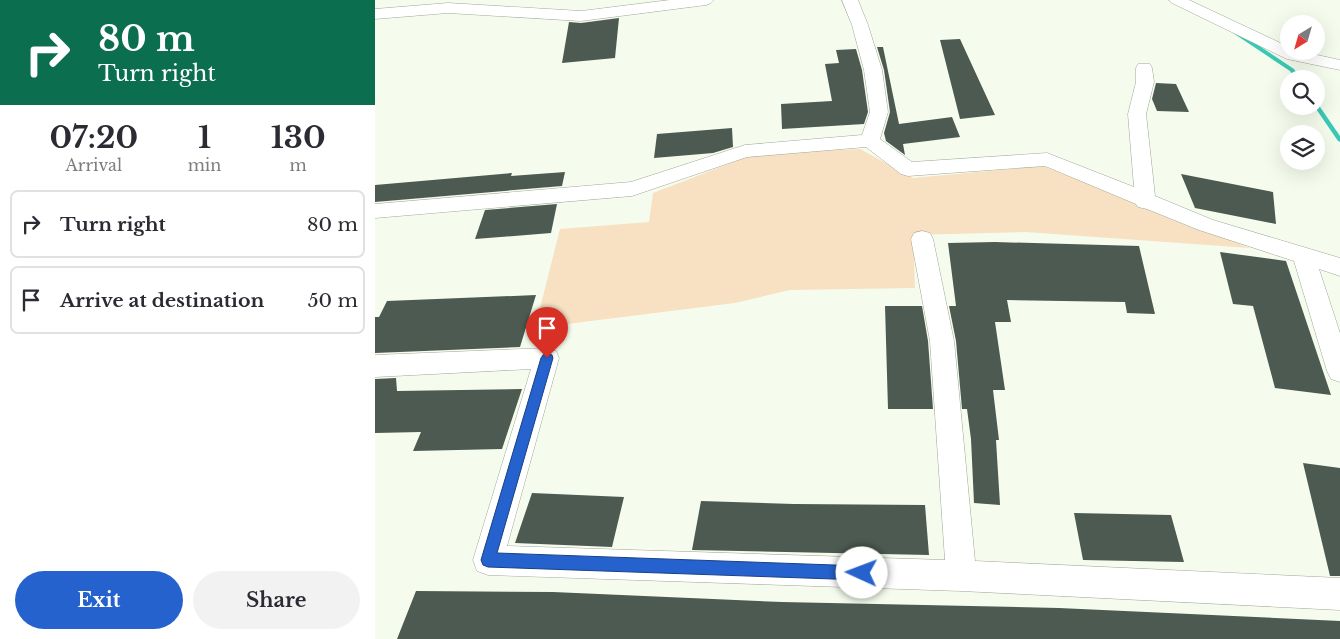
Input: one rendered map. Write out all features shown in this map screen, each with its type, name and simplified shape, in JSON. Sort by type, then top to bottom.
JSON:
[{"type":"street","points":[[375,14],[448,8],[581,16],[706,0]]},
{"type":"street","points":[[850,0],[860,25],[873,70],[879,112],[870,141]]},
{"type":"street","points":[[1177,0],[1293,55],[1340,65]]},
{"type":"street","points":[[1145,68],[1145,82],[1137,114],[1145,202]]},
{"type":"street","points":[[375,211],[632,189],[745,151],[870,141],[908,169],[1047,160],[1206,226],[1340,267]]},
{"type":"street","points":[[923,239],[941,341],[954,476],[961,576]]},
{"type":"street","points":[[1304,256],[1340,371]]},
{"type":"street","points":[[375,366],[547,358],[488,560],[961,576],[1340,594]]},
{"type":"shaded area","points":[[860,149],[913,178],[1043,166],[1250,248],[1025,232],[913,235],[915,288],[790,290],[735,303],[535,328],[560,229],[649,222],[653,193],[754,154]]},
{"type":"building","points":[[619,18],[615,58],[562,63],[569,22],[581,23]]},
{"type":"building","points":[[960,39],[995,115],[960,119],[940,40]]},
{"type":"building","points":[[877,47],[883,47],[899,124],[952,117],[960,137],[903,144],[905,155],[886,141],[884,133],[890,112],[884,70]]},
{"type":"building","points":[[856,49],[862,70],[868,112],[864,124],[782,129],[781,104],[832,101],[825,64],[839,63],[836,50]]},
{"type":"building","points":[[1156,83],[1176,84],[1189,112],[1157,111],[1152,99]]},
{"type":"building","points":[[732,128],[733,147],[713,153],[654,158],[657,134]]},
{"type":"building","points":[[565,172],[562,186],[375,202],[375,185],[512,173],[511,176]]},
{"type":"building","points":[[1181,174],[1273,192],[1276,224],[1195,208]]},
{"type":"building","points":[[557,204],[551,233],[475,239],[485,210]]},
{"type":"building","points":[[995,242],[1139,246],[1155,314],[1127,313],[1125,302],[1007,300],[1011,322],[995,322],[1005,390],[993,390],[999,440],[996,440],[1000,505],[974,503],[971,439],[967,409],[962,409],[956,341],[949,306],[956,306],[948,243]]},
{"type":"building","points":[[1220,252],[1286,261],[1331,395],[1275,388],[1253,306],[1233,304]]},
{"type":"building","points":[[536,295],[520,347],[375,353],[375,317],[379,317],[387,301]]},
{"type":"building","points":[[885,306],[922,306],[928,341],[933,409],[888,409]]},
{"type":"building","points":[[396,378],[397,391],[522,389],[502,449],[413,451],[421,432],[375,433],[375,379]]},
{"type":"building","points":[[1303,463],[1340,468],[1340,576],[1330,576]]},
{"type":"building","points":[[532,493],[624,497],[612,547],[515,543]]},
{"type":"building","points":[[701,501],[925,505],[929,555],[692,550]]},
{"type":"building","points":[[1074,513],[1171,515],[1184,562],[1083,560]]},
{"type":"building","points":[[416,591],[553,592],[782,602],[1059,608],[1340,621],[1340,639],[397,639]]},
{"type":"waterway","points":[[1235,32],[1292,70]]},
{"type":"waterway","points":[[1323,115],[1340,140]]},
{"type":"route","points":[[547,358],[488,560],[862,573]]}]
